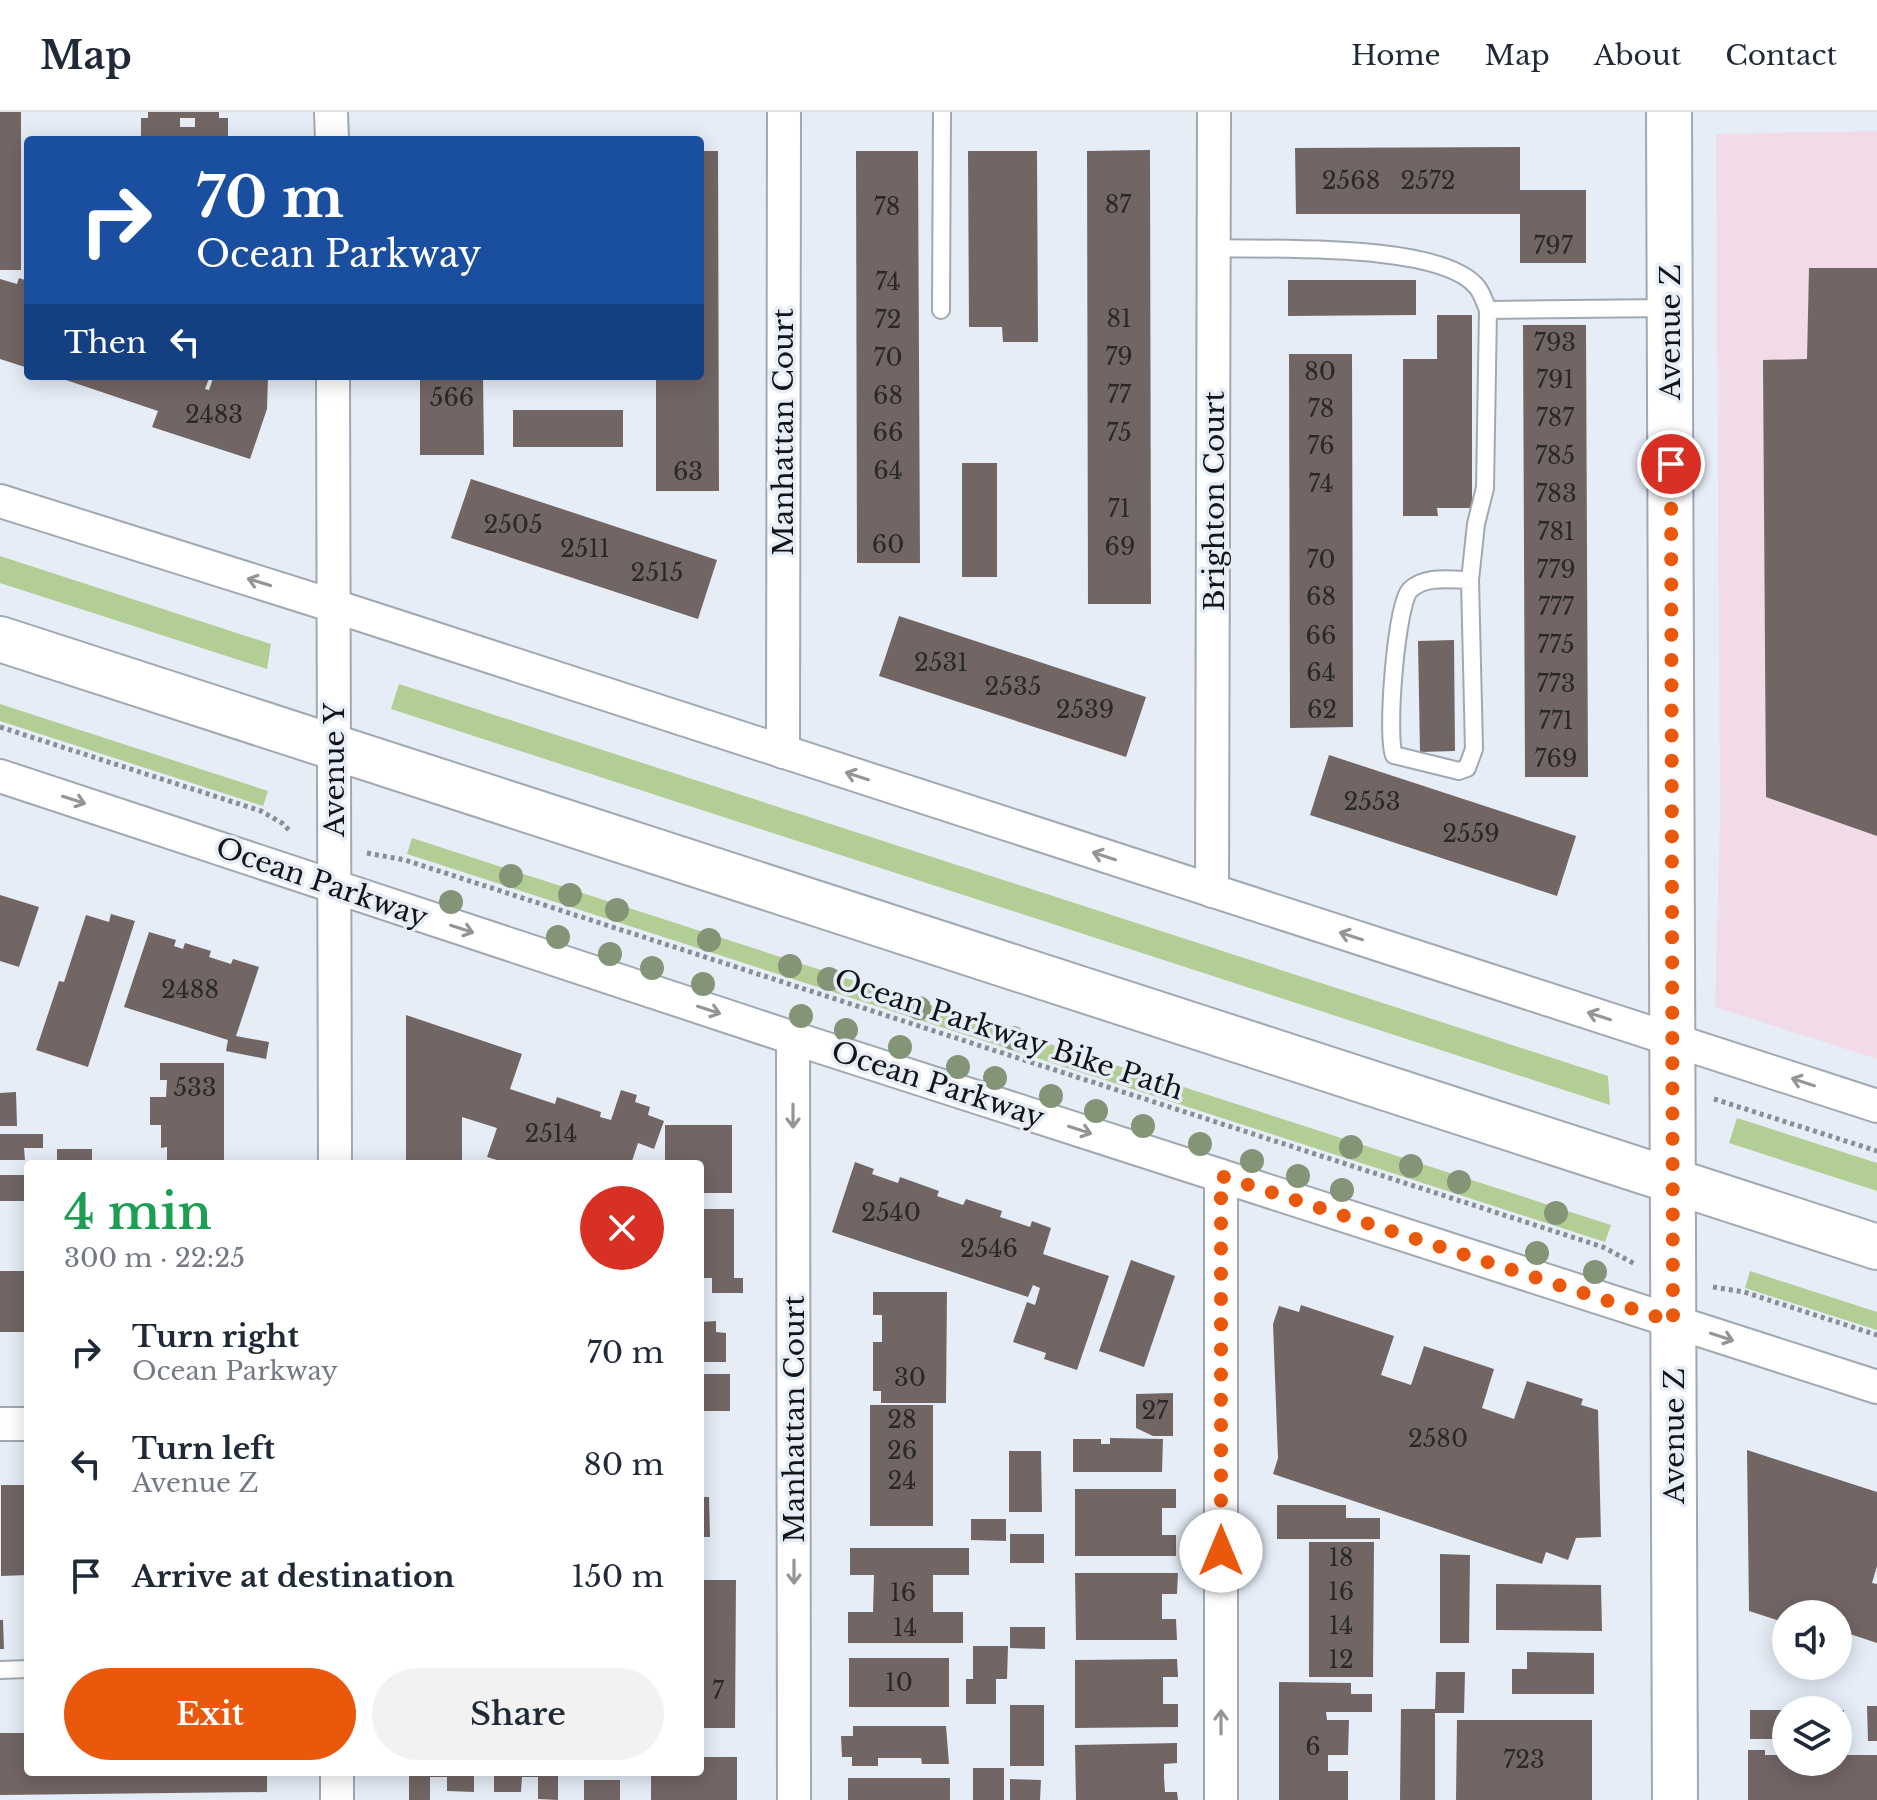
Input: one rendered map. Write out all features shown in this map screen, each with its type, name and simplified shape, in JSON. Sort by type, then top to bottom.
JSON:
[{"type":"main road","name":"Avenue Z","points":[[1669,112],[1675,1800]]},
{"type":"main road","points":[[0,639],[1877,1247]]},
{"type":"street","points":[[331,112],[332,136]]},
{"type":"street","name":"Manhattan Court","points":[[783,752],[784,112]]},
{"type":"street","name":"Brighton Court","points":[[1212,891],[1214,112]]},
{"type":"street","name":"Avenue Y","points":[[333,380],[335,1160]]},
{"type":"street","points":[[0,501],[334,606],[1877,1106]]},
{"type":"street","name":"Ocean Parkway","points":[[0,776],[793,1038],[1877,1387]]},
{"type":"street","name":"Manhattan Court","points":[[793,1038],[794,1800]]},
{"type":"street","points":[[1221,1176],[1221,1800]]},
{"type":"street","points":[[0,1424],[24,1424]]},
{"type":"street","points":[[337,1776],[337,1800]]},
{"type":"lane","points":[[941,310],[942,112]]},
{"type":"lane","points":[[1214,248],[1367,252],[1425,261],[1455,272],[1477,287],[1488,310],[1485,488],[1476,524],[1470,580],[1474,749],[1467,768],[1459,771],[1392,753],[1393,678],[1407,592],[1418,583],[1427,581],[1470,580]]},
{"type":"lane","points":[[1488,310],[1670,308]]},
{"type":"lane","points":[[0,1670],[24,1669]]},
{"type":"path","points":[[0,727],[261,811],[291,832]]},
{"type":"path","name":"Ocean Parkway Bike Path","points":[[370,854],[421,865],[1557,1232],[1603,1247],[1632,1263]]},
{"type":"path","points":[[1712,1098],[1877,1151]]},
{"type":"path","points":[[1710,1287],[1744,1292],[1877,1335]]},
{"type":"shaded area","points":[[1877,131],[1877,1059],[1715,1007],[1720,817],[1716,134]]},
{"type":"green space","points":[[0,556],[271,644],[267,669],[0,583]]},
{"type":"green space","points":[[399,684],[1608,1076],[1610,1105],[391,709]]},
{"type":"green space","points":[[0,704],[268,791],[263,806],[0,721]]},
{"type":"green space","points":[[412,838],[1611,1225],[1605,1242],[407,854]]},
{"type":"green space","points":[[1737,1118],[1877,1163],[1877,1191],[1729,1143]]},
{"type":"green space","points":[[1750,1271],[1877,1312],[1877,1330],[1745,1288]]},
{"type":"building","points":[[0,112],[21,112],[21,270],[0,270]]},
{"type":"building","points":[[148,112],[219,112],[219,118],[228,118],[228,136],[141,136],[141,118],[148,118]],"holes":[[[180,118],[195,118],[195,127],[180,127]]]},
{"type":"building","points":[[1520,147],[1520,190],[1586,190],[1586,263],[1520,263],[1520,214],[1296,214],[1295,148]]},
{"type":"building","points":[[1150,150],[1151,604],[1088,604],[1087,151]]},
{"type":"building","points":[[704,151],[718,151],[719,491],[656,491],[656,380],[704,380]]},
{"type":"building","points":[[856,151],[918,151],[920,563],[857,563]]},
{"type":"building","points":[[968,151],[1037,151],[1038,342],[1003,342],[1002,327],[969,327]]},
{"type":"building","points":[[1809,268],[1877,268],[1877,836],[1766,797],[1763,360],[1807,359]]},
{"type":"building","points":[[19,278],[24,280],[24,367],[0,359],[0,279],[17,284]]},
{"type":"building","points":[[1288,280],[1416,280],[1416,315],[1288,316]]},
{"type":"building","points":[[1437,315],[1472,315],[1472,508],[1437,508],[1438,516],[1403,516],[1403,359],[1437,359]]},
{"type":"building","points":[[1523,325],[1586,325],[1588,777],[1525,777]]},
{"type":"building","points":[[1289,354],[1352,354],[1353,727],[1290,728]]},
{"type":"building","points":[[66,380],[208,380],[205,389],[209,390],[213,380],[268,380],[267,409],[250,459],[152,427],[158,411]]},
{"type":"building","points":[[420,380],[483,380],[484,455],[420,455]]},
{"type":"building","points":[[513,410],[623,410],[623,447],[513,447]]},
{"type":"building","points":[[962,463],[997,463],[997,577],[962,577]]},
{"type":"building","points":[[471,479],[717,560],[698,619],[451,538]]},
{"type":"building","points":[[899,616],[1146,697],[1126,757],[879,676]]},
{"type":"building","points":[[1454,640],[1455,751],[1420,752],[1418,641]]},
{"type":"building","points":[[1329,755],[1576,836],[1557,896],[1310,815]]},
{"type":"building","points":[[0,895],[39,907],[19,967],[0,961]]},
{"type":"building","points":[[111,914],[135,921],[88,1067],[36,1050],[59,981],[64,982],[86,915],[109,922]]},
{"type":"building","points":[[149,932],[176,940],[174,946],[183,949],[185,943],[211,951],[209,957],[231,964],[233,959],[259,967],[236,1036],[269,1042],[266,1059],[226,1051],[228,1040],[124,1007]]},
{"type":"building","points":[[406,1015],[522,1054],[510,1089],[555,1104],[557,1097],[601,1112],[600,1117],[611,1120],[621,1090],[637,1095],[635,1102],[650,1107],[648,1115],[664,1121],[654,1149],[638,1143],[632,1160],[497,1160],[487,1157],[497,1128],[462,1117],[462,1160],[406,1160]]},
{"type":"building","points":[[160,1063],[224,1063],[224,1160],[167,1160],[167,1147],[161,1148],[161,1125],[150,1125],[150,1097],[166,1097],[167,1080],[160,1080]]},
{"type":"building","points":[[16,1092],[17,1126],[0,1126],[0,1093]]},
{"type":"building","points":[[665,1125],[732,1125],[732,1193],[704,1193],[704,1160],[665,1160]]},
{"type":"building","points":[[0,1134],[43,1134],[43,1148],[24,1148],[25,1160],[0,1160]]},
{"type":"building","points":[[57,1149],[92,1149],[92,1160],[57,1160]]},
{"type":"building","points":[[855,1162],[874,1169],[872,1174],[898,1183],[900,1177],[939,1191],[937,1196],[963,1205],[966,1199],[1002,1211],[1000,1217],[1030,1227],[1032,1221],[1051,1228],[1043,1254],[1109,1276],[1077,1370],[1044,1359],[1046,1353],[1013,1342],[1027,1302],[1035,1305],[1040,1288],[1033,1285],[1028,1297],[832,1232]]},
{"type":"building","points":[[0,1175],[24,1175],[24,1201],[0,1201]]},
{"type":"building","points":[[704,1209],[734,1209],[734,1278],[743,1278],[743,1293],[712,1293],[712,1278],[704,1278]]},
{"type":"building","points":[[1131,1260],[1175,1276],[1144,1367],[1099,1351]]},
{"type":"building","points":[[0,1271],[24,1271],[24,1332],[0,1332]]},
{"type":"building","points":[[873,1292],[947,1292],[946,1403],[881,1403],[881,1391],[873,1391],[873,1342],[882,1342],[882,1315],[873,1315]]},
{"type":"building","points":[[1301,1305],[1394,1336],[1381,1375],[1411,1385],[1424,1346],[1494,1369],[1482,1408],[1514,1419],[1527,1381],[1583,1399],[1581,1405],[1598,1410],[1601,1537],[1576,1538],[1568,1560],[1546,1552],[1542,1564],[1273,1474],[1278,1458],[1273,1324],[1279,1306],[1299,1312]]},
{"type":"building","points":[[716,1321],[716,1332],[726,1333],[726,1362],[704,1362],[704,1322]]},
{"type":"building","points":[[704,1374],[730,1374],[730,1411],[704,1411]]},
{"type":"building","points":[[1173,1393],[1173,1436],[1153,1436],[1136,1428],[1136,1394]]},
{"type":"building","points":[[870,1405],[933,1405],[933,1526],[870,1526]]},
{"type":"building","points":[[1110,1438],[1163,1439],[1162,1472],[1073,1472],[1073,1439],[1101,1439],[1101,1444],[1110,1444]]},
{"type":"building","points":[[1747,1450],[1877,1492],[1877,1566],[1872,1583],[1877,1584],[1877,1643],[1852,1635],[1852,1600],[1772,1600],[1772,1618],[1749,1611]]},
{"type":"building","points":[[1009,1451],[1041,1451],[1042,1512],[1009,1512]]},
{"type":"building","points":[[1,1485],[24,1485],[24,1575],[1,1576]]},
{"type":"building","points":[[1075,1489],[1176,1489],[1176,1508],[1162,1508],[1162,1535],[1176,1535],[1176,1556],[1075,1556]]},
{"type":"building","points":[[704,1497],[709,1497],[710,1537],[704,1537]]},
{"type":"building","points":[[1277,1505],[1346,1505],[1346,1518],[1380,1518],[1380,1539],[1277,1539]]},
{"type":"building","points":[[971,1519],[1006,1519],[1006,1541],[971,1540]]},
{"type":"building","points":[[1010,1534],[1044,1534],[1044,1563],[1010,1563]]},
{"type":"building","points":[[1309,1542],[1374,1542],[1373,1677],[1309,1677]]},
{"type":"building","points":[[850,1548],[969,1548],[969,1575],[933,1575],[933,1612],[963,1612],[963,1643],[848,1643],[848,1612],[873,1612],[874,1575],[850,1575]]},
{"type":"building","points":[[1440,1554],[1470,1555],[1469,1643],[1440,1643]]},
{"type":"building","points":[[1075,1573],[1178,1573],[1177,1594],[1162,1594],[1162,1619],[1176,1619],[1177,1640],[1076,1640]]},
{"type":"building","points":[[704,1580],[736,1580],[735,1728],[704,1728]]},
{"type":"building","points":[[1496,1584],[1601,1585],[1602,1631],[1496,1630]]},
{"type":"building","points":[[0,1620],[3,1620],[4,1649],[0,1649]]},
{"type":"building","points":[[1010,1627],[1045,1627],[1045,1649],[1010,1648]]},
{"type":"building","points":[[973,1646],[1008,1646],[1007,1679],[996,1679],[996,1704],[966,1704],[966,1679],[973,1679]]},
{"type":"building","points":[[1527,1652],[1594,1653],[1594,1694],[1512,1694],[1512,1669],[1527,1669]]},
{"type":"building","points":[[849,1658],[949,1658],[949,1707],[849,1707]]},
{"type":"building","points":[[1177,1659],[1178,1677],[1163,1677],[1163,1704],[1178,1704],[1178,1727],[1075,1728],[1075,1660]]},
{"type":"building","points":[[1436,1672],[1465,1672],[1464,1713],[1435,1713],[1435,1800],[1400,1800],[1401,1709],[1435,1709]]},
{"type":"building","points":[[1279,1682],[1351,1683],[1351,1694],[1372,1694],[1372,1712],[1326,1712],[1327,1720],[1349,1720],[1348,1755],[1328,1755],[1328,1771],[1348,1771],[1348,1800],[1279,1800]]},
{"type":"building","points":[[1010,1705],[1044,1705],[1044,1766],[1010,1766]]},
{"type":"building","points":[[1867,1706],[1877,1706],[1877,1741],[1868,1741]]},
{"type":"building","points":[[1750,1710],[1772,1710],[1772,1739],[1750,1739]]},
{"type":"building","points":[[1457,1720],[1592,1720],[1592,1800],[1456,1800]]},
{"type":"building","points":[[853,1726],[946,1726],[949,1764],[922,1764],[921,1758],[878,1758],[878,1766],[852,1766],[852,1757],[842,1757],[841,1736],[853,1736]]},
{"type":"building","points":[[0,1733],[24,1733],[24,1776],[267,1776],[267,1792],[0,1795]]},
{"type":"building","points":[[1177,1743],[1177,1763],[1164,1764],[1164,1777],[1165,1792],[1177,1792],[1178,1800],[1076,1800],[1075,1745]]},
{"type":"building","points":[[1748,1750],[1765,1750],[1765,1755],[1772,1755],[1772,1776],[1852,1776],[1852,1755],[1877,1755],[1877,1800],[1748,1800]]},
{"type":"building","points":[[704,1757],[737,1757],[737,1800],[651,1800],[651,1776],[704,1776]]},
{"type":"building","points":[[973,1768],[1004,1768],[1004,1800],[973,1800]]},
{"type":"building","points":[[409,1776],[474,1776],[474,1792],[447,1791],[447,1777],[430,1777],[430,1800],[409,1800]]},
{"type":"building","points":[[494,1776],[558,1776],[558,1800],[538,1799],[538,1777],[522,1777],[521,1792],[494,1792]]},
{"type":"building","points":[[848,1778],[950,1778],[950,1800],[848,1800]]},
{"type":"building","points":[[1010,1779],[1041,1780],[1040,1800],[1010,1800]]},
{"type":"building","points":[[584,1780],[620,1780],[620,1800],[584,1800]]},
{"type":"route","points":[[1221,1551],[1221,1176],[1673,1322],[1671,464]]}]
